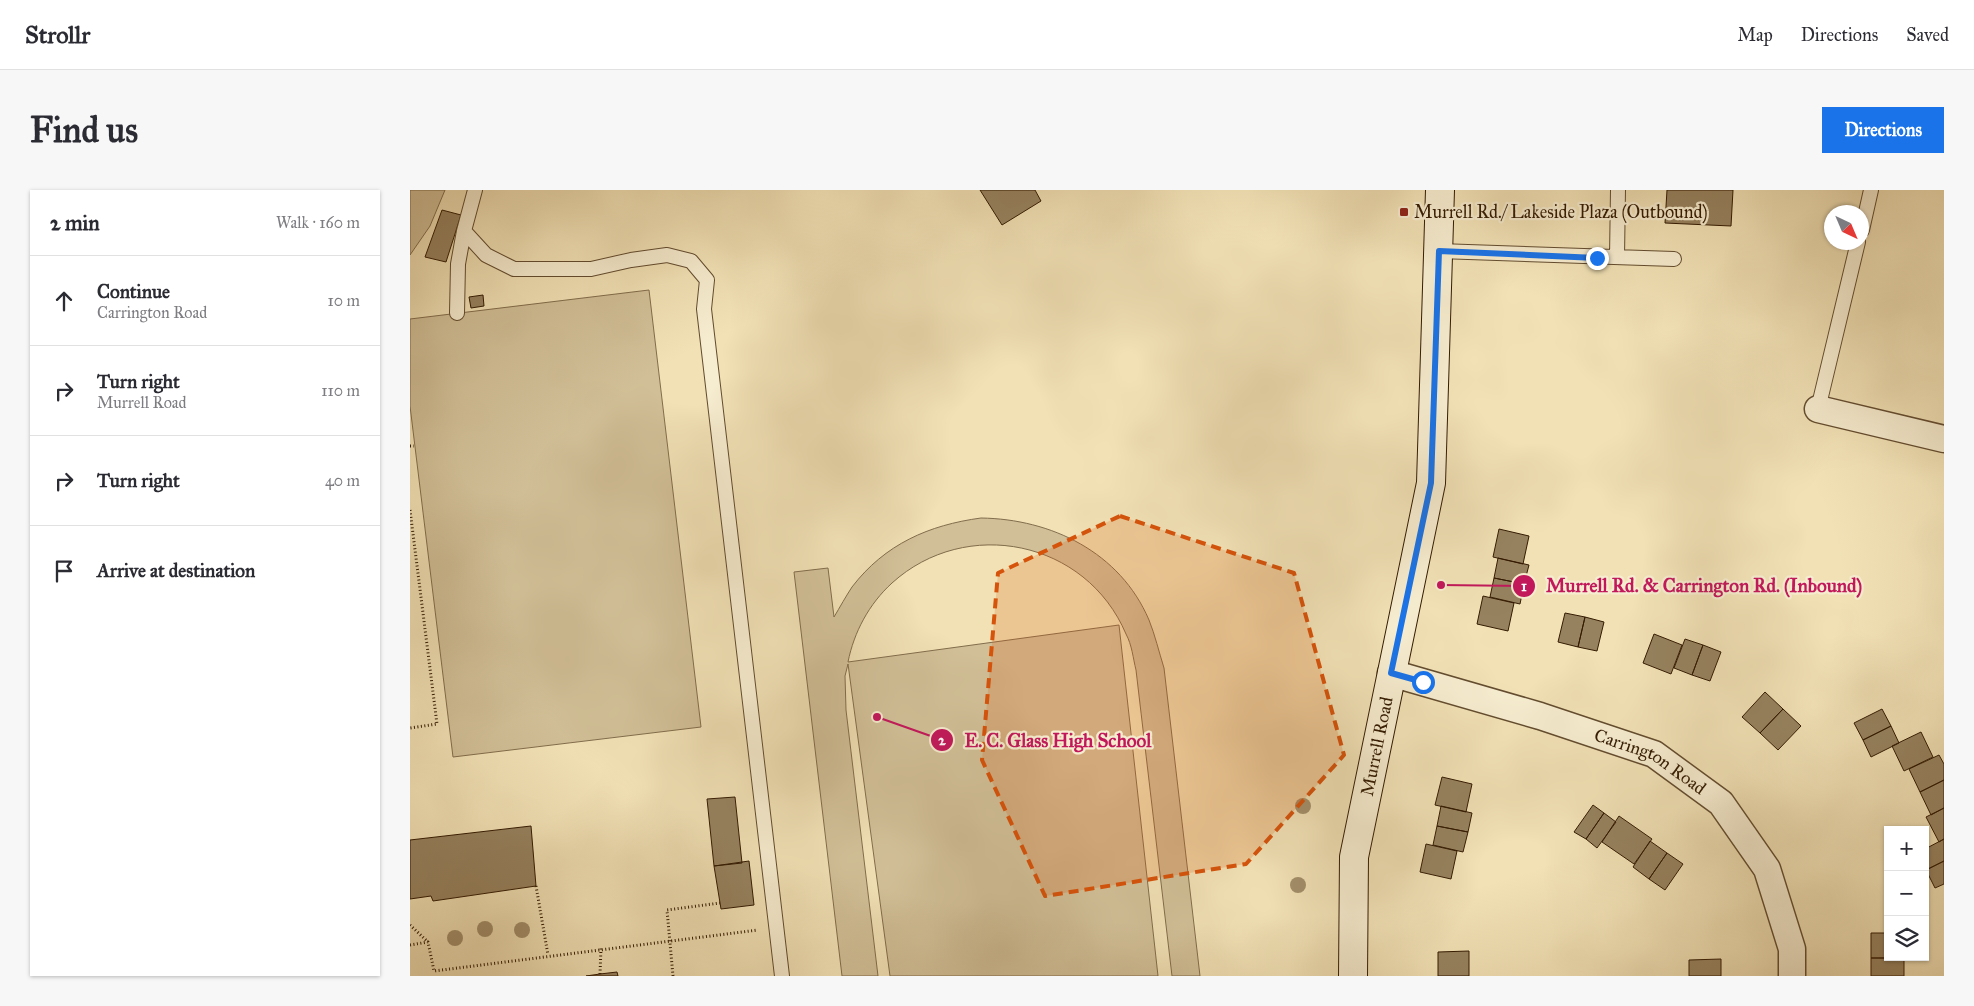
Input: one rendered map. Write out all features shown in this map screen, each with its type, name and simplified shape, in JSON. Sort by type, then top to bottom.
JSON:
[{"type":"street","name":"Murrell Road","points":[[1353,976],[1354,857],[1431,483],[1440,190]]},
{"type":"street","points":[[1818,409],[1944,440]]},
{"type":"street","name":"Carrington Road","points":[[1391,673],[1540,716],[1654,754],[1721,804],[1767,869],[1792,949],[1792,976]]},
{"type":"lane","points":[[457,313],[458,264],[464,231],[475,190]]},
{"type":"lane","points":[[1617,257],[1618,190]]},
{"type":"lane","points":[[1868,205],[1871,190]]},
{"type":"lane","points":[[464,231],[486,255],[514,269],[590,269],[631,260],[667,255],[691,261],[707,280],[704,309],[782,976]]},
{"type":"lane","points":[[1818,409],[1856,250]]},
{"type":"lane","points":[[1439,251],[1674,259]]},
{"type":"path","points":[[410,510],[437,724],[410,728]]},
{"type":"path","points":[[536,886],[548,956]]},
{"type":"path","points":[[673,976],[667,910],[720,903]]},
{"type":"path","points":[[410,925],[428,942],[434,974],[601,948],[760,930]]},
{"type":"path","points":[[410,945],[428,942]]},
{"type":"path","points":[[600,974],[601,948]]},
{"type":"highlighted area","points":[[1120,516],[1294,573],[1344,755],[1246,864],[1045,896],[982,760],[998,573]]},
{"type":"shaded area","points":[[410,190],[445,190],[430,226],[410,255]]},
{"type":"shaded area","points":[[649,290],[701,727],[453,757],[410,406],[410,319]]},
{"type":"shaded area","points":[[981,518],[1033,525],[1057,533],[1080,544],[1102,558],[1120,576],[1136,596],[1149,620],[1164,668],[1200,976],[1172,976],[1136,670],[1128,638],[1107,602],[1083,577],[1054,559],[1022,548],[988,545],[954,549],[922,562],[892,583],[876,600],[858,629],[848,662],[1119,625],[1158,976],[890,976],[848,664],[845,676],[846,710],[878,976],[842,976],[794,572],[828,568],[834,617],[852,587],[865,572],[894,548],[926,532],[962,521]]},
{"type":"building","points":[[980,190],[1035,190],[1041,201],[1002,225]]},
{"type":"building","points":[[1667,190],[1733,190],[1731,226],[1665,223]]},
{"type":"building","points":[[442,210],[461,215],[446,262],[425,257]]},
{"type":"building","points":[[483,295],[484,306],[471,308],[469,297]]},
{"type":"building","points":[[1499,529],[1529,536],[1523,564],[1493,557]]},
{"type":"building","points":[[1498,558],[1529,565],[1524,584],[1494,578]]},
{"type":"building","points":[[1494,578],[1524,584],[1520,604],[1490,597]]},
{"type":"building","points":[[1483,596],[1514,603],[1508,631],[1477,624]]},
{"type":"building","points":[[1565,613],[1585,617],[1578,647],[1558,642]]},
{"type":"building","points":[[1585,617],[1604,622],[1597,651],[1578,647]]},
{"type":"building","points":[[1654,634],[1682,645],[1671,674],[1643,663]]},
{"type":"building","points":[[1685,639],[1703,645],[1692,675],[1674,668]]},
{"type":"building","points":[[1703,645],[1721,652],[1710,681],[1692,675]]},
{"type":"building","points":[[1765,692],[1783,709],[1760,733],[1742,717]]},
{"type":"building","points":[[1783,709],[1801,726],[1778,750],[1760,733]]},
{"type":"building","points":[[1882,709],[1891,726],[1863,740],[1854,723]]},
{"type":"building","points":[[1891,726],[1899,743],[1871,757],[1863,740]]},
{"type":"building","points":[[1921,732],[1933,757],[1904,771],[1892,746]]},
{"type":"building","points":[[1939,755],[1944,764],[1944,780],[1920,792],[1909,769]]},
{"type":"building","points":[[1442,777],[1472,784],[1466,812],[1435,805]]},
{"type":"building","points":[[1944,780],[1944,808],[1931,815],[1920,792]]},
{"type":"building","points":[[735,797],[742,863],[714,866],[707,799]]},
{"type":"building","points":[[1593,805],[1604,813],[1586,839],[1574,832]]},
{"type":"building","points":[[1441,806],[1472,813],[1468,832],[1437,826]]},
{"type":"building","points":[[1944,808],[1944,839],[1939,842],[1926,817]]},
{"type":"building","points":[[1604,813],[1616,822],[1597,848],[1586,839]]},
{"type":"building","points":[[1619,816],[1652,839],[1634,864],[1602,842]]},
{"type":"building","points":[[531,826],[536,886],[433,901],[431,896],[410,899],[410,840]]},
{"type":"building","points":[[1437,826],[1468,832],[1463,852],[1433,845]]},
{"type":"building","points":[[1944,839],[1944,861],[1929,868],[1929,847]]},
{"type":"building","points":[[1650,841],[1667,853],[1649,879],[1633,867]]},
{"type":"building","points":[[1426,844],[1457,851],[1451,879],[1420,872]]},
{"type":"building","points":[[1667,853],[1683,864],[1665,890],[1649,879]]},
{"type":"building","points":[[749,861],[754,905],[721,909],[714,866]]},
{"type":"building","points":[[1944,861],[1944,884],[1935,888],[1929,876],[1929,868]]},
{"type":"building","points":[[1871,933],[1884,933],[1884,958],[1871,958]]},
{"type":"building","points":[[1469,951],[1469,976],[1438,976],[1438,952]]},
{"type":"building","points":[[1871,958],[1884,958],[1884,961],[1904,961],[1904,976],[1871,976]]},
{"type":"building","points":[[1721,959],[1721,976],[1689,976],[1689,960]]},
{"type":"building","points":[[617,972],[618,976],[586,976],[600,974]]},
{"type":"place","name":"Murrell Rd./ Lakeside Plaza (Outbound)","points":[[1404,212]]},
{"type":"place","name":"Murrell Rd. & Carrington Rd. (Inbound)","points":[[1441,585]]},
{"type":"place","name":"E. C. Glass High School","points":[[877,717]]},
{"type":"route","points":[[1423,682],[1391,673],[1431,483],[1439,251],[1597,258]]}]
